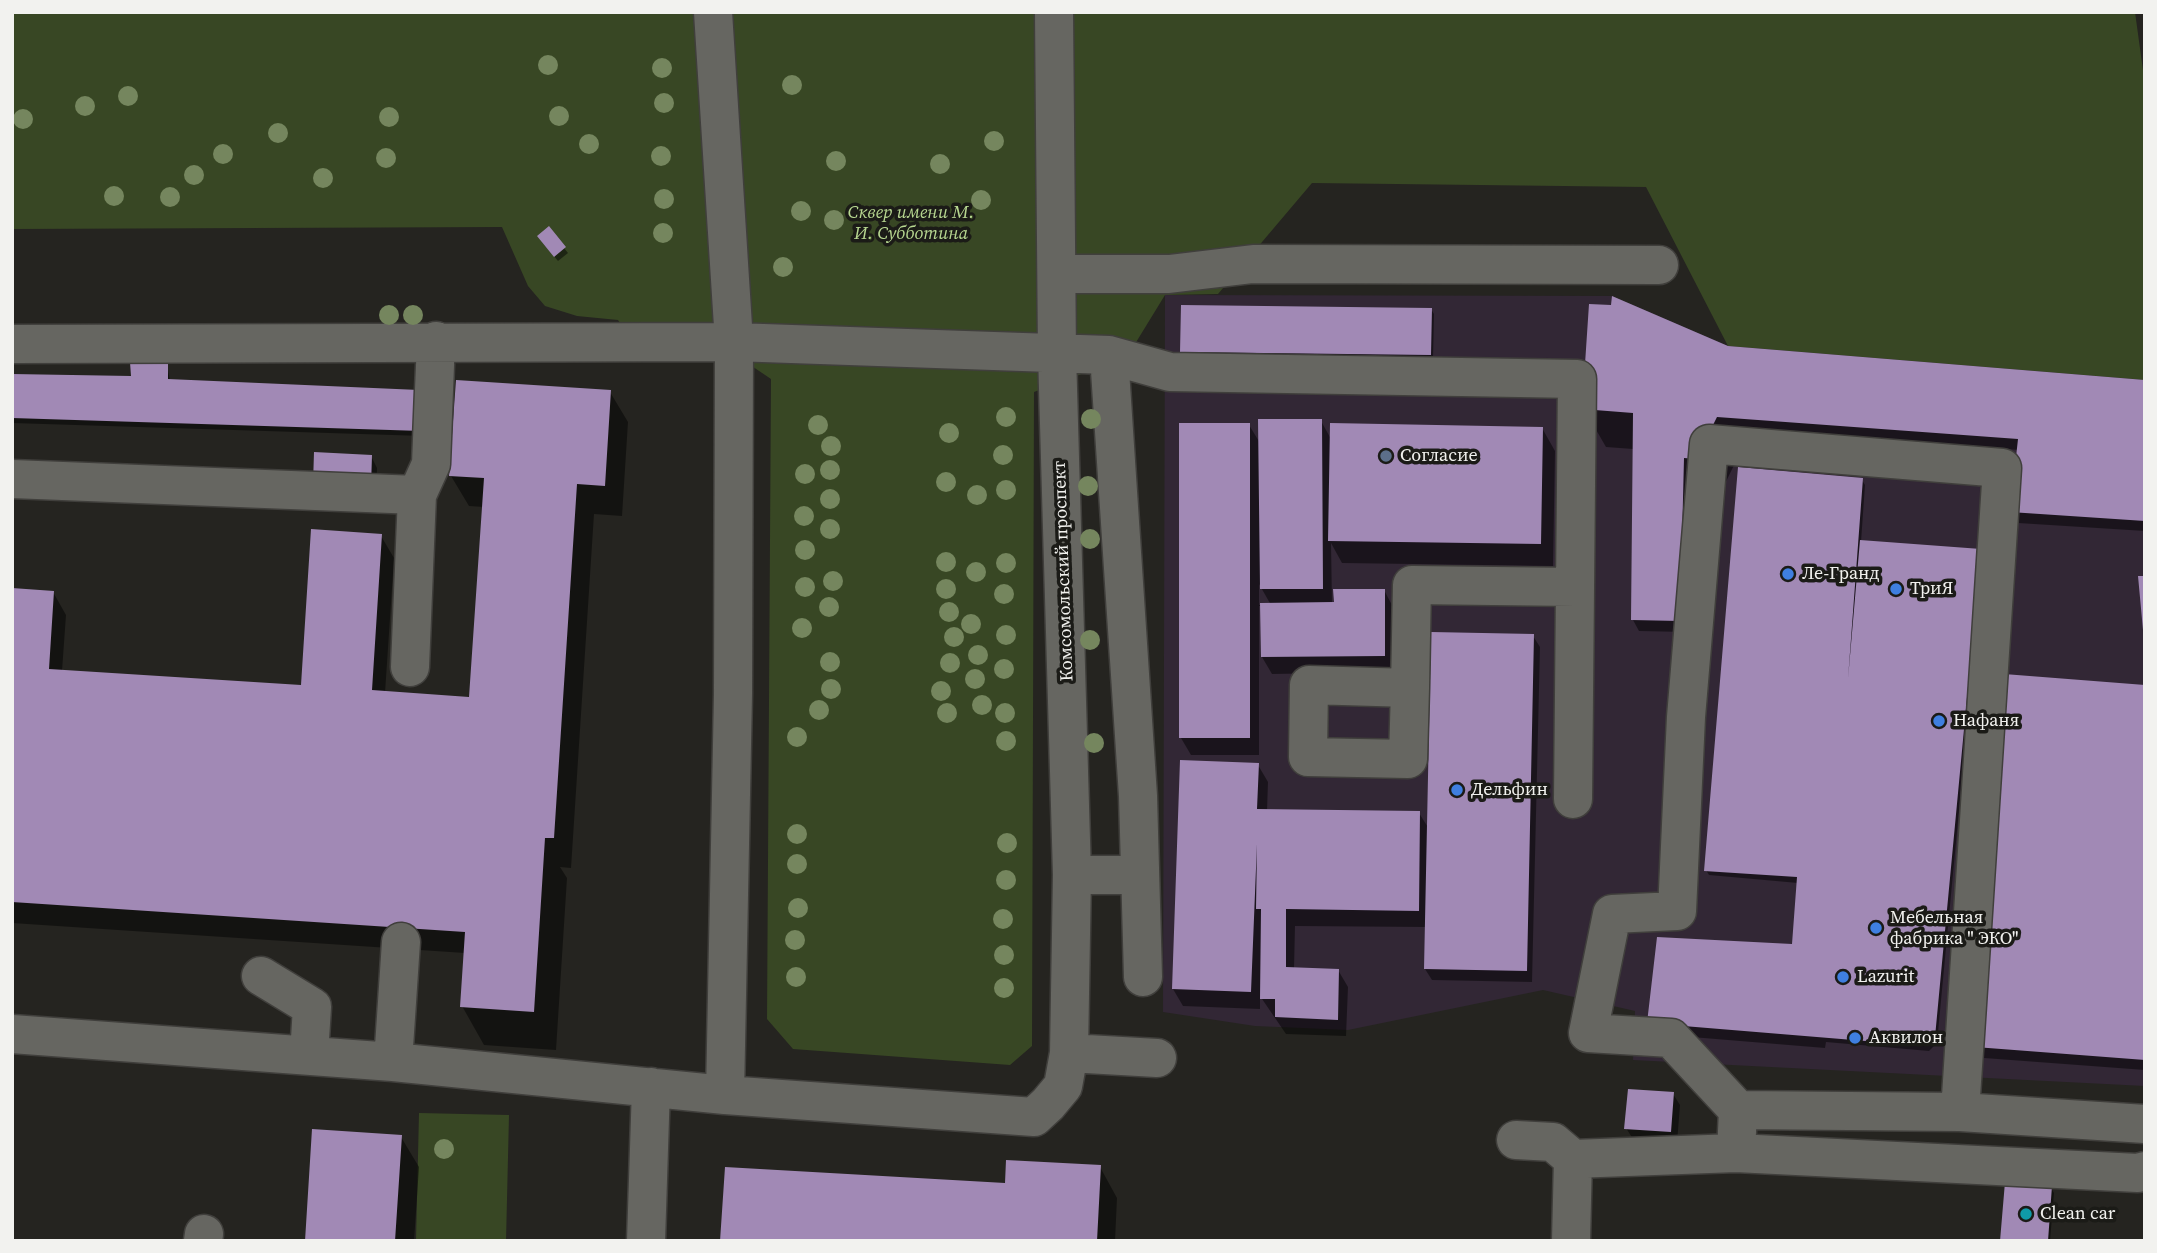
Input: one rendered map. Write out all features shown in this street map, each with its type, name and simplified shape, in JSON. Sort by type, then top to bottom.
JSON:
[{"type":"lane","points":[[12,1034],[393,1062],[725,1095],[733,694],[734,342],[713,12]]},
{"type":"lane","name":"Комсомольский проспект","points":[[725,1095],[1034,1117],[1063,1086],[1069,1053],[1072,875],[1056,354],[1058,274],[1054,12]]},
{"type":"lane","points":[[1058,274],[1169,274],[1253,264],[1660,265]]},
{"type":"lane","points":[[410,667],[417,495],[431,464],[436,341]]},
{"type":"lane","points":[[12,344],[734,342],[1109,355],[1170,372],[1577,379],[1573,799]]},
{"type":"lane","points":[[1109,355],[1138,796],[1143,977]]},
{"type":"lane","points":[[1736,1153],[1738,1110],[1671,1038],[1588,1033],[1612,914],[1677,911],[1686,717],[1709,444],[2002,468],[1960,1112]]},
{"type":"lane","points":[[12,479],[417,495]]},
{"type":"lane","points":[[1410,688],[1412,586],[1575,587]]},
{"type":"lane","points":[[1072,875],[1140,875]]},
{"type":"lane","points":[[393,1062],[401,942]]},
{"type":"lane","points":[[261,976],[312,1007],[309,1055]]},
{"type":"lane","points":[[1069,1053],[1157,1058]]},
{"type":"lane","points":[[646,1241],[651,1087]]},
{"type":"lane","points":[[1738,1110],[1960,1112],[2145,1124]]},
{"type":"lane","points":[[1516,1140],[1553,1142],[1573,1159],[1736,1153],[2138,1173],[2145,1171]]},
{"type":"lane","points":[[1571,1241],[1573,1159]]},
{"type":"shaded area","points":[[1165,295],[1612,296],[1728,346],[2145,380],[2145,1086],[1633,1060],[1635,1011],[1543,990],[1348,1030],[1255,1026],[1163,1012]]},
{"type":"green space","name":"Сквер имени М. И. Субботина","points":[[12,12],[2135,12],[2145,85],[2145,380],[1728,346],[1646,187],[1312,183],[1218,294],[1165,295],[1127,357],[1034,392],[1032,1046],[1010,1065],[793,1049],[767,1019],[771,379],[716,342],[622,326],[618,320],[577,316],[545,306],[528,286],[502,227],[12,229]]},
{"type":"green space","points":[[419,1113],[509,1115],[506,1241],[416,1241]]},
{"type":"building","points":[[549,226],[566,247],[554,257],[537,236]]},
{"type":"building","points":[[1612,296],[1728,346],[2145,380],[2145,521],[2010,512],[2018,439],[1717,417],[1696,459],[1684,458],[1680,621],[1631,620],[1633,413],[1582,409],[1589,304],[1611,305]]},
{"type":"building","points":[[1181,305],[1432,308],[1431,355],[1180,352]]},
{"type":"building","points":[[130,362],[168,363],[168,379],[419,390],[422,431],[12,418],[12,374],[131,376]]},
{"type":"building","points":[[456,380],[611,390],[605,486],[577,484],[554,838],[545,838],[534,1012],[460,1007],[465,932],[12,902],[12,588],[54,591],[49,669],[301,685],[311,529],[382,534],[372,690],[469,697],[484,478],[449,476]]},
{"type":"building","points":[[1258,419],[1322,419],[1323,589],[1260,589]]},
{"type":"building","points":[[1179,423],[1250,423],[1250,738],[1179,738]]},
{"type":"building","points":[[1330,423],[1543,427],[1541,544],[1328,541]]},
{"type":"building","points":[[314,452],[372,455],[371,487],[313,484]]},
{"type":"building","points":[[1738,467],[1863,478],[1848,679],[1860,540],[1981,549],[1935,1037],[1926,1046],[1647,1023],[1657,937],[1792,944],[1797,877],[1704,871]]},
{"type":"building","points":[[2138,576],[2145,576],[2145,630],[2143,630]]},
{"type":"building","points":[[1333,589],[1385,589],[1385,656],[1261,657],[1260,603],[1334,602]]},
{"type":"building","points":[[1431,632],[1534,634],[1527,971],[1424,969]]},
{"type":"building","points":[[2004,674],[2145,685],[2145,1060],[1975,1047]]},
{"type":"building","points":[[1180,760],[1259,763],[1257,809],[1420,811],[1419,911],[1286,909],[1286,967],[1339,969],[1338,1020],[1275,1017],[1275,999],[1260,999],[1261,909],[1256,909],[1257,844],[1251,992],[1172,989]]},
{"type":"building","points":[[1628,1089],[1674,1092],[1671,1132],[1624,1129]]},
{"type":"building","points":[[312,1129],[402,1135],[395,1241],[305,1241]]},
{"type":"building","points":[[1006,1160],[1101,1165],[1097,1241],[720,1241],[725,1167],[1005,1183]]},
{"type":"building","name":"Clean car","points":[[2005,1182],[2052,1186],[2048,1241],[2000,1241]]},
{"type":"place","name":"Согласие","points":[[1386,456]]},
{"type":"place","name":"Ле-Гранд","points":[[1788,574]]},
{"type":"place","name":"ТриЯ","points":[[1896,589]]},
{"type":"place","name":"Нафаня","points":[[1939,721]]},
{"type":"place","name":"Дельфин","points":[[1457,790]]},
{"type":"place","name":"Мебельная фабрика \" ЭКО\"","points":[[1876,928]]},
{"type":"place","name":"Lazurit","points":[[1843,977]]},
{"type":"place","name":"Аквилон","points":[[1855,1038]]},
{"type":"place","name":"Clean car","points":[[2026,1214]]}]
